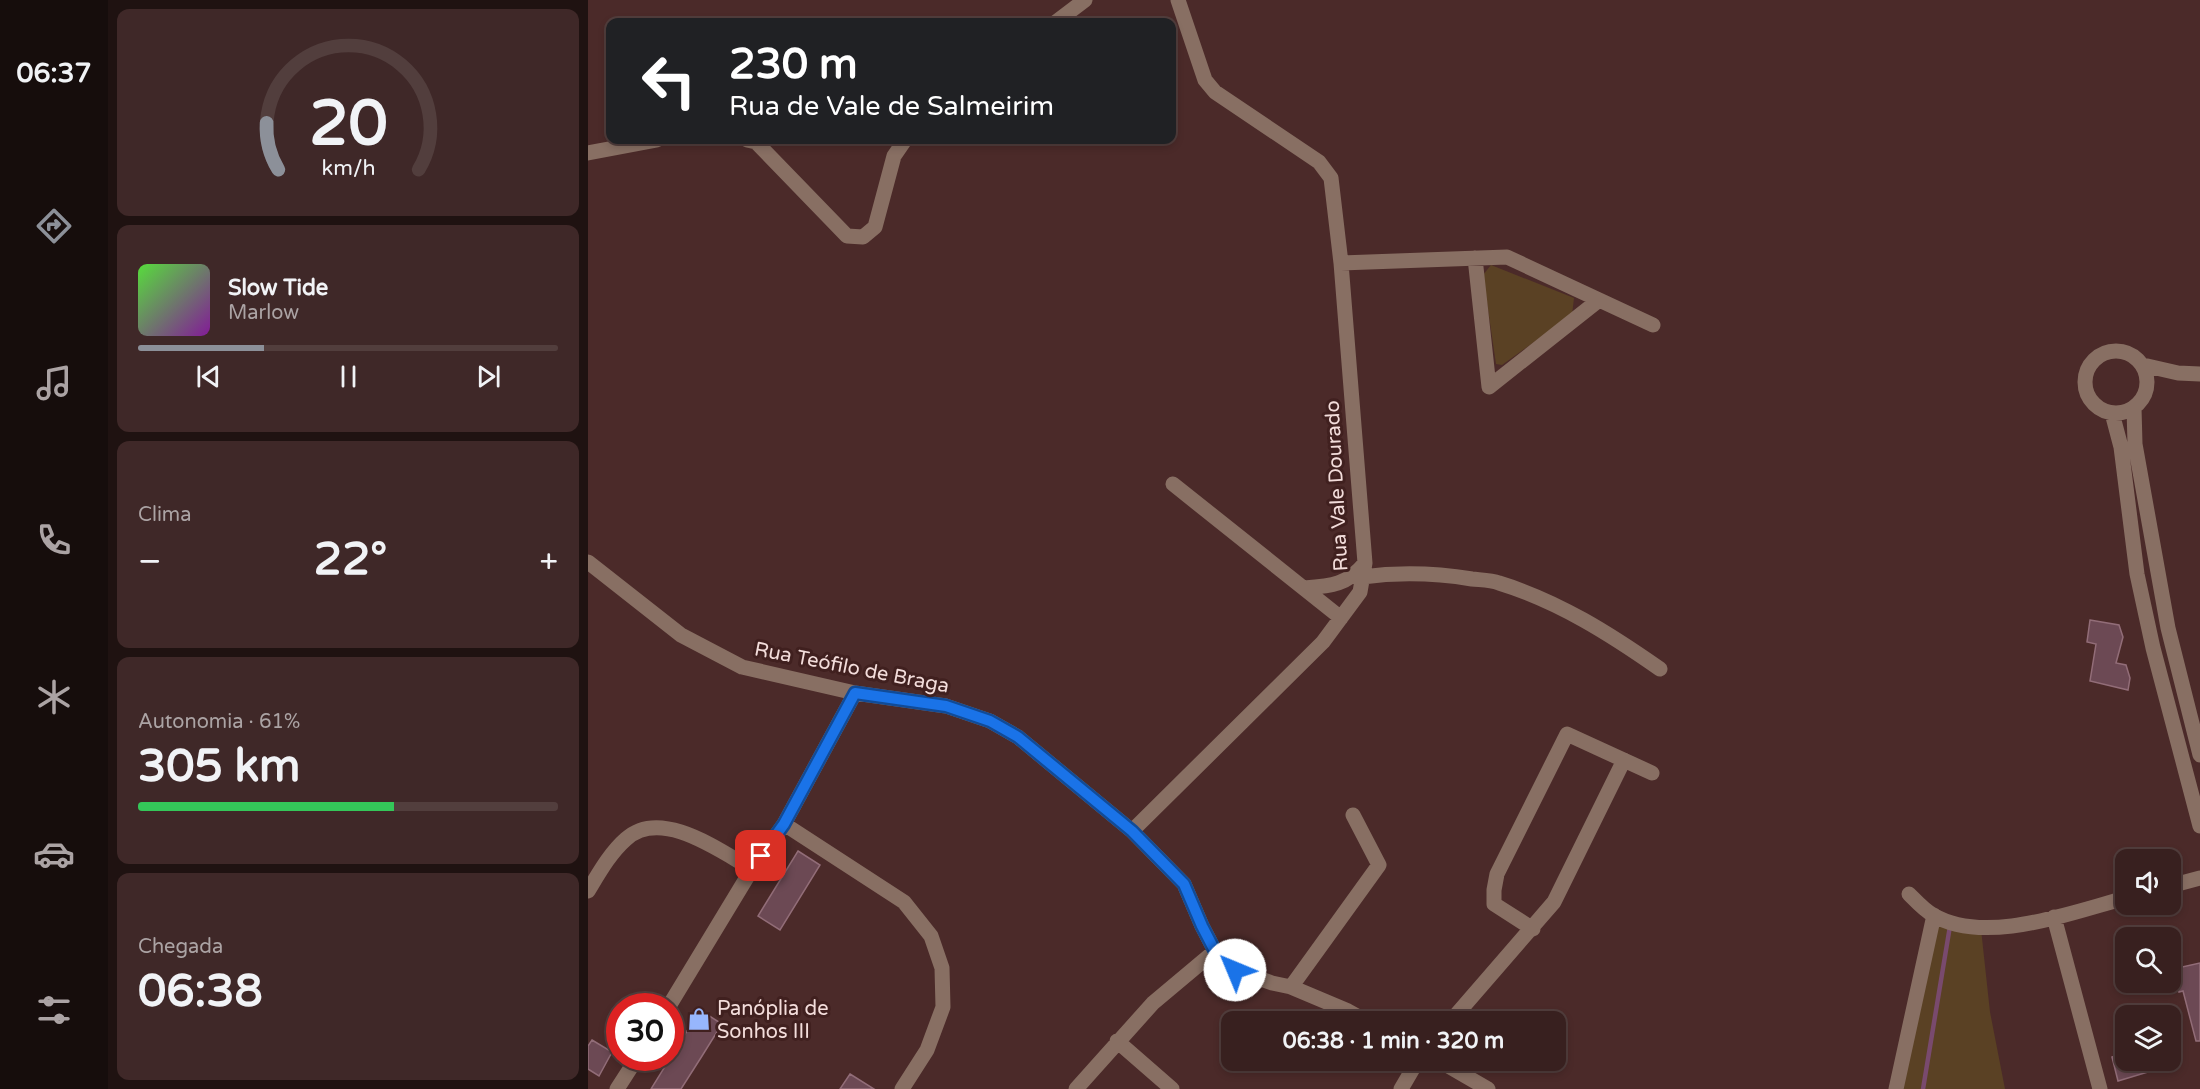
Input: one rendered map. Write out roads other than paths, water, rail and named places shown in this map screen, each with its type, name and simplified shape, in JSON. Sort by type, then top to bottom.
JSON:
[{"type":"street","points":[[1061,18],[1085,0]]},
{"type":"street","name":"Rua Vale Dourado","points":[[1132,831],[1323,642],[1360,592],[1364,570],[1341,263],[1331,178],[1319,162],[1215,92],[1205,80],[1178,0]]},
{"type":"street","points":[[588,153],[636,144]]},
{"type":"street","points":[[758,144],[847,236],[863,237],[875,227],[894,156],[902,144]]},
{"type":"street","points":[[1341,263],[1507,257],[1653,325]]},
{"type":"street","points":[[1475,258],[1489,387],[1599,300]]},
{"type":"street","points":[[2107,352],[2126,352],[2143,365],[2148,381],[2146,390],[2134,408],[2127,412],[2112,413],[2095,405],[2085,389],[2084,380],[2091,362],[2107,352]]},
{"type":"street","points":[[2143,365],[2178,373],[2200,374]]},
{"type":"street","points":[[2146,390],[2178,373]]},
{"type":"street","points":[[2134,408],[2135,444],[2168,628],[2200,755]]},
{"type":"street","points":[[2112,413],[2121,447],[2137,574],[2153,648],[2200,826]]},
{"type":"street","points":[[1173,484],[1341,618]]},
{"type":"street","name":"Rua Teófilo de Braga","points":[[588,562],[681,635],[742,667],[855,693],[946,706],[990,721],[1018,737],[1132,831],[1184,884],[1215,951]]},
{"type":"street","points":[[1304,588],[1338,584],[1364,570],[1497,582],[1554,604],[1610,633],[1660,669]]},
{"type":"street","points":[[677,993],[752,869],[784,824],[855,693]]},
{"type":"street","points":[[1533,928],[1494,904],[1494,890],[1497,874],[1567,734],[1652,773]]},
{"type":"street","points":[[1460,1011],[1554,902],[1624,760]]},
{"type":"street","points":[[1291,987],[1379,865],[1353,815]]},
{"type":"street","points":[[784,824],[904,902],[931,936],[942,968],[944,1007],[927,1050],[902,1089]]},
{"type":"street","points":[[588,891],[606,861],[628,836],[643,830],[661,827],[673,828],[692,835],[752,869]]},
{"type":"street","points":[[2181,883],[2200,878]]},
{"type":"street","points":[[1908,894],[1934,915],[1981,929],[2013,927],[2115,901]]},
{"type":"street","points":[[1896,1089],[1934,915]]},
{"type":"street","points":[[2054,917],[2100,1089]]},
{"type":"street","points":[[1076,1089],[1153,1003],[1215,951],[1235,970],[1291,987],[1348,1011]]},
{"type":"street","points":[[1117,1041],[1172,1089]]},
{"type":"street","points":[[617,1089],[628,1071]]},
{"type":"street","points":[[1401,1089],[1412,1071]]},
{"type":"street","points":[[1457,1071],[1488,1089]]},
{"type":"waterway","points":[[1923,1089],[1950,926]]},
{"type":"place","name":"Panóplia de Sonhos III","points":[[699,1019]]}]
